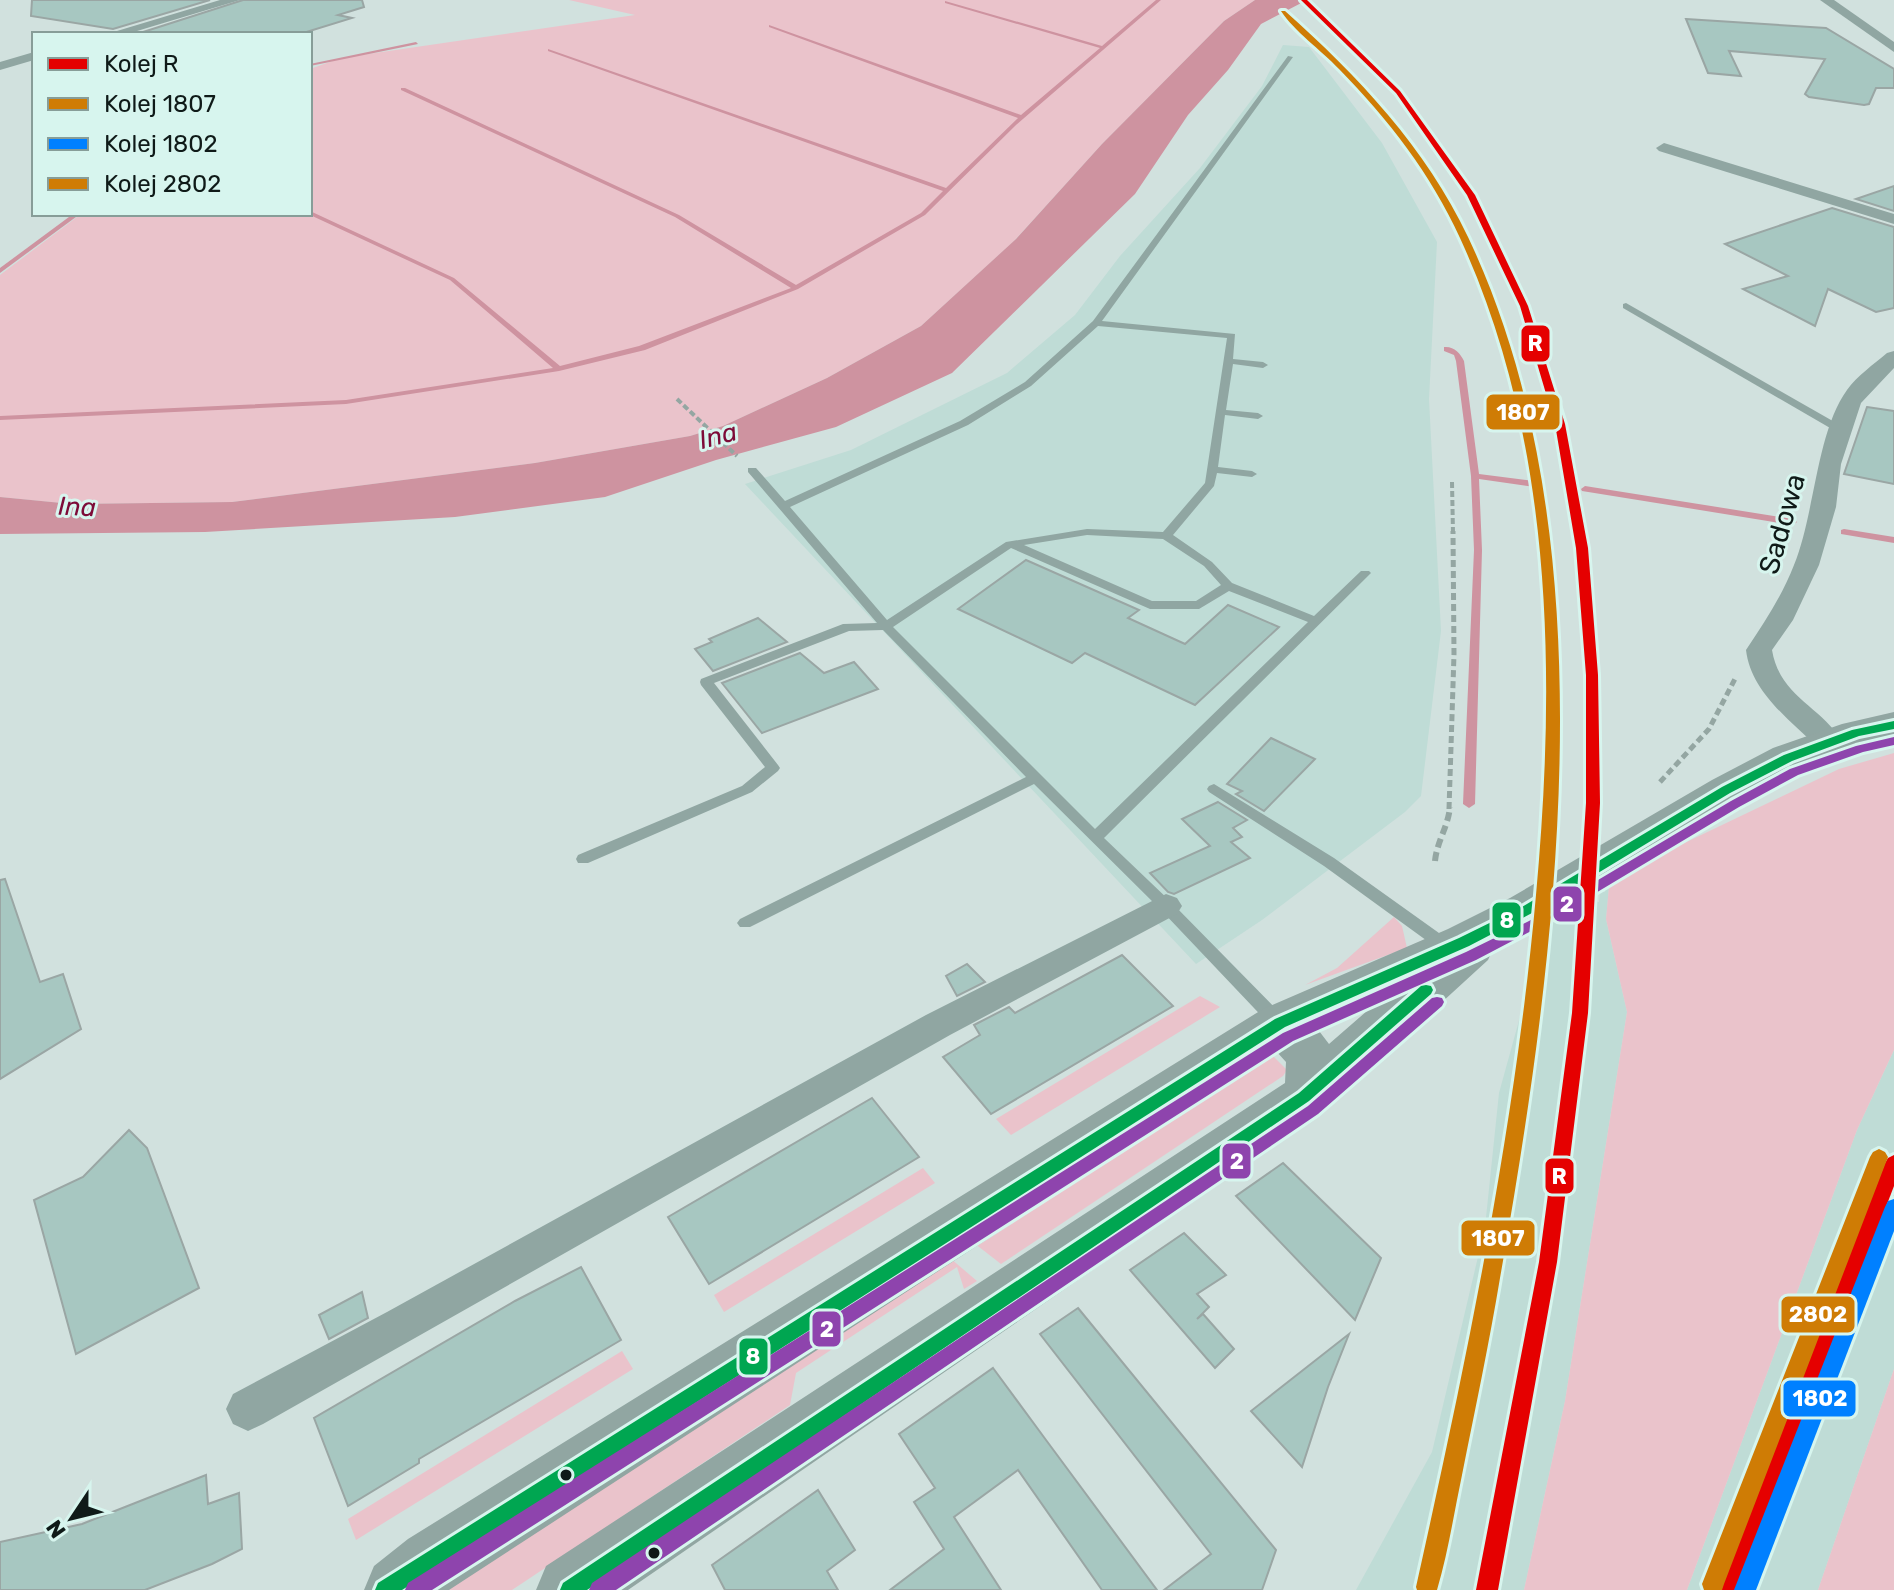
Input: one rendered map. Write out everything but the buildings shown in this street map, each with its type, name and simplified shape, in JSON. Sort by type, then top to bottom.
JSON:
[{"type":"main road","points":[[405,1581],[1280,1023],[1333,995],[1468,939],[1630,850],[1734,783],[1786,757],[1828,741],[1894,725]]},
{"type":"main road","points":[[570,1590],[1304,1097],[1408,1007],[1468,939]]},
{"type":"main road","points":[[1280,1023],[1309,1053],[1314,1066],[1312,1081],[1304,1097]]},
{"type":"street","points":[[120,32],[234,0]]},
{"type":"street","points":[[1826,0],[1894,48]]},
{"type":"street","points":[[11,48],[32,53]]},
{"type":"street","points":[[0,66],[32,55]]},
{"type":"street","points":[[1664,148],[1894,219]]},
{"type":"street","name":"Sadowa","points":[[1759,650],[1780,620],[1807,565],[1824,507],[1830,464],[1856,392],[1894,357]]},
{"type":"street","points":[[1759,650],[1762,670],[1775,689],[1828,741]]},
{"type":"street","points":[[248,1409],[938,1025],[1166,906]]},
{"type":"lane","points":[[783,506],[964,423],[1028,384],[1096,323],[1290,57]]},
{"type":"lane","points":[[1626,306],[1841,430]]},
{"type":"lane","points":[[1096,323],[1232,336],[1210,484],[1166,536]]},
{"type":"lane","points":[[1229,361],[1263,365]]},
{"type":"lane","points":[[1221,412],[1258,416]]},
{"type":"lane","points":[[1212,469],[1252,474]]},
{"type":"lane","points":[[752,470],[886,626],[1280,1023]]},
{"type":"lane","points":[[583,859],[747,789],[773,768],[706,682],[847,627],[886,626],[1010,544],[1087,532],[1166,536],[1208,564],[1228,586],[1316,621]]},
{"type":"lane","points":[[1010,544],[1150,605],[1199,605],[1228,586]]},
{"type":"lane","points":[[1095,838],[1365,573]]},
{"type":"lane","points":[[745,923],[1037,777]]},
{"type":"lane","points":[[1214,789],[1329,862],[1468,939]]},
{"type":"path","points":[[677,399],[752,470]]},
{"type":"path","points":[[1435,861],[1437,843],[1448,824],[1451,793],[1449,765],[1454,654],[1452,482]]},
{"type":"path","points":[[1660,782],[1709,729],[1741,665],[1759,650]]},
{"type":"shaded area","points":[[569,0],[1255,0],[1224,21],[1102,144],[1014,241],[921,326],[827,378],[723,426],[690,436],[535,463],[232,502],[72,504],[0,497],[0,275],[78,216],[312,216],[312,68],[341,58],[635,15]]},
{"type":"shaded area","points":[[1283,45],[1309,47],[1382,143],[1437,242],[1429,399],[1441,631],[1421,796],[1405,812],[1262,920],[1196,964],[745,484],[851,450],[1007,373],[1075,315],[1120,256],[1200,168],[1262,86]]},
{"type":"shaded area","points":[[1894,753],[1894,1050],[1857,1130],[1687,1590],[1524,1590],[1565,1401],[1627,1012],[1606,919],[1609,886],[1605,881],[1839,769]]},
{"type":"shaded area","points":[[1605,884],[1609,886],[1606,919],[1627,1012],[1565,1401],[1524,1590],[1356,1590],[1432,1452],[1485,1227],[1499,1093],[1539,948],[1540,926],[1551,926],[1552,922],[1568,924],[1570,910],[1574,911],[1575,905],[1580,906],[1582,899],[1599,902],[1600,891],[1605,892]]},
{"type":"shaded area","points":[[1394,917],[1402,926],[1407,948],[1305,985],[1337,968]]},
{"type":"shaded area","points":[[1200,996],[1220,1007],[1011,1135],[996,1119]]},
{"type":"shaded area","points":[[1894,1050],[1894,1369],[1818,1590],[1687,1590],[1857,1130]]},
{"type":"shaded area","points":[[1272,1055],[1287,1070],[1283,1076],[1001,1264],[974,1243],[1263,1056]]},
{"type":"shaded area","points":[[923,1168],[935,1183],[724,1312],[714,1295]]},
{"type":"shaded area","points":[[950,1258],[977,1281],[964,1289],[957,1267],[796,1373],[790,1405],[512,1590],[440,1590]]},
{"type":"shaded area","points":[[622,1351],[633,1369],[356,1540],[348,1519]]},
{"type":"shaded area","points":[[1894,1369],[1894,1590],[1818,1590]]},
{"type":"water","name":"Ina","points":[[1255,0],[1307,0],[1261,24],[1228,70],[1188,115],[1135,194],[952,373],[836,427],[716,460],[605,497],[455,517],[205,532],[0,534],[0,497],[72,504],[232,502],[535,463],[690,436],[723,426],[827,378],[921,326],[1016,239],[1102,144],[1224,21]]},
{"type":"waterway","points":[[796,288],[923,214],[1014,124],[1159,0]]},
{"type":"waterway","points":[[947,2],[1101,47]]},
{"type":"waterway","points":[[771,26],[1021,117]]},
{"type":"waterway","points":[[312,65],[416,43]]},
{"type":"waterway","points":[[550,50],[947,190]]},
{"type":"waterway","points":[[403,89],[677,216],[796,288]]},
{"type":"waterway","points":[[312,214],[452,279],[559,369]]},
{"type":"waterway","points":[[0,271],[74,216]]},
{"type":"waterway","points":[[559,369],[642,348],[796,288]]},
{"type":"waterway","points":[[1447,349],[1457,354],[1460,361],[1475,476]]},
{"type":"waterway","points":[[0,418],[346,402],[559,369]]},
{"type":"waterway","points":[[1469,804],[1478,550],[1475,476]]},
{"type":"waterway","points":[[1475,476],[1535,484]]},
{"type":"waterway","points":[[1585,489],[1793,522]]},
{"type":"waterway","points":[[1844,532],[1894,540]]},
{"type":"rail line","name":"R","points":[[1304,0],[1398,92],[1471,195],[1524,306],[1560,424],[1582,548],[1592,675],[1593,803],[1580,1013],[1548,1262],[1487,1590]]},
{"type":"rail line","name":"1807","points":[[1283,12],[1337,62],[1386,116],[1429,175],[1465,239],[1495,312],[1517,386],[1534,463],[1545,540],[1553,697],[1551,776],[1547,853],[1529,1038],[1501,1222],[1427,1587]]},
{"type":"rail line","name":"2802","points":[[1713,1584],[1879,1157]]},
{"type":"rail line","name":"R","points":[[1728,1590],[1894,1163]]},
{"type":"rail line","name":"1802","points":[[1745,1590],[1894,1207]]},
{"type":"transit line","name":"8","points":[[385,1590],[1280,1023],[1464,942],[1527,910],[1726,790],[1788,758],[1856,733],[1894,725]]},
{"type":"transit line","name":"2","points":[[415,1590],[1288,1037],[1471,956],[1534,924],[1794,772],[1860,749],[1894,741]]},
{"type":"transit line","name":"8","points":[[570,1590],[1304,1097],[1426,990]]},
{"type":"transit line","name":"2","points":[[599,1590],[1313,1110],[1437,1002]]}]
